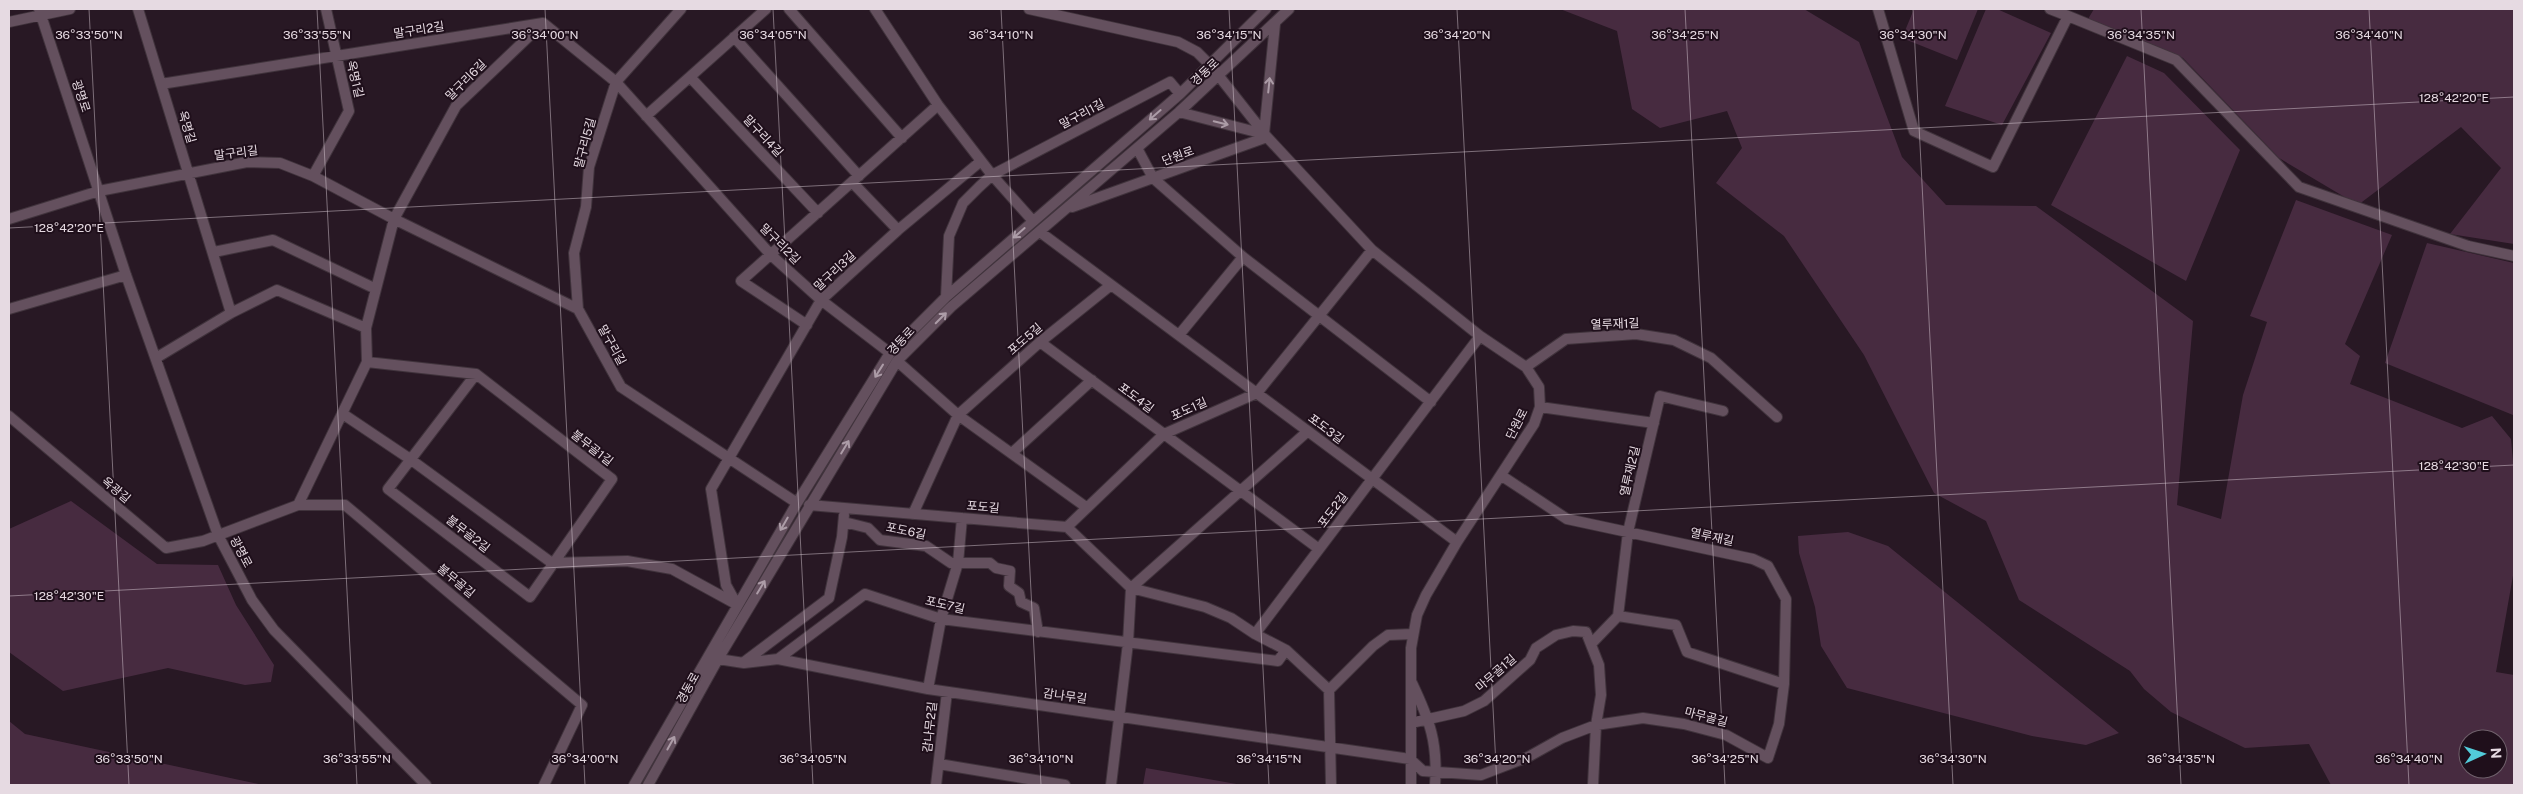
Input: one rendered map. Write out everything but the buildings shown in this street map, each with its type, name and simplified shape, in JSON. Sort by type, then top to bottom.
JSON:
[{"type":"street","points":[[9,22],[39,11],[70,9]]},
{"type":"street","name":"옥명길","points":[[138,9],[214,252],[231,313]]},
{"type":"street","name":"옥명1길","points":[[313,176],[350,111],[326,9]]},
{"type":"street","name":"말구리5길","points":[[578,309],[574,254],[586,206],[589,167],[616,82],[681,9]]},
{"type":"street","points":[[646,116],[766,9]]},
{"type":"street","points":[[789,9],[902,138]]},
{"type":"street","points":[[875,9],[938,105],[992,176],[1033,221]]},
{"type":"street","name":"단원로","points":[[1029,9],[1178,42],[1197,52],[1211,66],[1265,136],[1372,250],[1480,336],[1526,367],[1538,387],[1540,407],[1534,424],[1502,476],[1457,542],[1426,595],[1412,634],[1411,785]]},
{"type":"street","name":"경동로","points":[[634,785],[797,502],[890,353],[946,297],[1211,66],[1266,9]]},
{"type":"street","name":"경동로","points":[[648,785],[718,659],[897,361],[951,307],[1179,112],[1289,9]]},
{"type":"street","points":[[1878,9],[1914,131],[1993,166],[2068,16]]},
{"type":"street","points":[[2050,9],[2176,60],[2298,188],[2468,246],[2514,256]]},
{"type":"street","name":"광명로","points":[[39,11],[126,275],[218,535],[252,600],[274,630],[426,785]]},
{"type":"street","name":"말구리2길","points":[[161,84],[543,23],[616,82],[771,255],[821,300],[890,353]]},
{"type":"street","name":"말구리6길","points":[[394,220],[456,106],[543,23]]},
{"type":"street","points":[[1179,112],[1265,136],[1275,24]]},
{"type":"street","points":[[734,37],[898,230]]},
{"type":"street","name":"말구리4길","points":[[690,77],[818,213]]},
{"type":"street","name":"말구리1길","points":[[946,297],[949,236],[963,203],[992,176],[1170,82],[1180,94]]},
{"type":"street","points":[[807,325],[741,281],[938,105]]},
{"type":"street","name":"단원로","points":[[1243,256],[1154,178],[1265,136]]},
{"type":"street","points":[[1066,209],[1154,178],[1137,148]]},
{"type":"street","name":"말구리3길","points":[[737,605],[726,585],[711,489],[728,458],[821,300],[898,230],[981,161]]},
{"type":"street","name":"말구리길","points":[[99,191],[247,162],[280,163],[313,176],[394,220],[578,309],[620,387],[797,502]]},
{"type":"street","points":[[9,219],[99,191]]},
{"type":"street","points":[[298,505],[367,362],[366,328],[394,220]]},
{"type":"street","name":"포도3길","points":[[1040,232],[1457,542]]},
{"type":"street","points":[[214,252],[273,240],[376,289]]},
{"type":"street","name":"포도1길","points":[[1067,527],[1164,434],[1256,393],[1372,250]]},
{"type":"street","points":[[1179,335],[1243,256],[1431,402]]},
{"type":"street","points":[[9,309],[126,275]]},
{"type":"street","name":"포도5길","points":[[913,514],[958,415],[1040,342],[1111,284]]},
{"type":"street","points":[[156,358],[231,313],[277,290],[366,328]]},
{"type":"street","name":"열루재1길","points":[[1526,367],[1566,339],[1636,334],[1674,340],[1711,358],[1776,417]]},
{"type":"street","name":"포도2길","points":[[1255,634],[1480,336]]},
{"type":"street","name":"포도4길","points":[[1040,342],[1319,550]]},
{"type":"street","points":[[897,361],[958,415],[1086,507]]},
{"type":"street","points":[[367,362],[476,374]]},
{"type":"street","points":[[410,459],[476,374]]},
{"type":"street","name":"불무골1길","points":[[476,374],[612,479],[552,563]]},
{"type":"street","points":[[1012,453],[1092,380]]},
{"type":"street","name":"열루재2길","points":[[1618,616],[1628,532],[1660,396],[1723,411]]},
{"type":"street","points":[[1540,407],[1654,423]]},
{"type":"street","points":[[342,414],[410,459],[552,563],[626,561],[672,569],[747,612]]},
{"type":"street","name":"옥광길","points":[[9,416],[166,548],[203,541],[218,535]]},
{"type":"street","points":[[1111,785],[1128,643],[1131,588],[1308,431]]},
{"type":"street","name":"불무골2길","points":[[410,459],[388,489],[530,598],[552,563]]},
{"type":"street","name":"열루재길","points":[[1502,476],[1567,519],[1753,558],[1768,566],[1786,599],[1784,684],[1780,724]]},
{"type":"street","name":"불무골길","points":[[218,535],[298,505],[345,505],[582,705],[544,785]]},
{"type":"street","name":"포도길","points":[[809,506],[1067,527]]},
{"type":"street","points":[[744,662],[829,598],[844,522],[843,508]]},
{"type":"street","points":[[928,689],[940,619],[958,562],[962,518]]},
{"type":"street","name":"포도6길","points":[[844,522],[868,528],[880,540],[926,546],[951,563],[990,563],[996,568],[1010,571],[1009,586],[1019,593],[1021,602],[1034,608],[1038,632]]},
{"type":"street","points":[[1067,527],[1131,588],[1205,606],[1232,618],[1255,634],[1286,650],[1329,690],[1331,785]]},
{"type":"street","name":"포도7길","points":[[778,659],[864,594],[940,619],[1278,661],[1286,650]]},
{"type":"street","points":[[1592,785],[1596,725],[1601,695],[1599,664],[1591,644],[1618,616],[1676,625],[1687,652],[1784,684]]},
{"type":"street","name":"마무골1길","points":[[1411,723],[1464,711],[1484,701],[1530,660],[1536,648],[1556,635],[1573,631],[1586,632],[1591,644]]},
{"type":"street","points":[[1329,690],[1373,646],[1388,635],[1412,634]]},
{"type":"street","name":"감나무길","points":[[718,659],[744,662],[778,659],[928,689],[1410,759]]},
{"type":"street","points":[[1411,681],[1430,720],[1434,737],[1436,772],[1434,785]]},
{"type":"street","name":"감나무2길","points":[[936,785],[947,692]]},
{"type":"street","name":"마무골길","points":[[1410,759],[1423,771],[1481,775],[1528,757],[1562,738],[1596,725],[1643,718],[1684,724],[1726,735],[1768,758],[1780,724]]},
{"type":"street","name":"감나무2길","points":[[939,764],[1065,785]]},
{"type":"shaded area","points":[[1560,9],[1804,9],[1859,42],[1902,157],[1946,205],[2036,206],[2193,321],[2177,505],[2221,519],[2243,395],[2267,322],[2250,316],[2296,200],[2392,235],[2345,344],[2360,356],[2350,384],[2462,428],[2492,416],[2511,439],[2514,472],[2514,570],[2496,672],[2514,675],[2514,785],[2331,785],[2309,744],[2245,748],[2171,712],[2144,689],[2130,671],[2019,600],[1986,521],[1934,493],[1864,355],[1784,236],[1716,183],[1742,148],[1727,111],[1660,128],[1632,109],[1617,31]]},
{"type":"shaded area","points":[[1914,9],[1978,9],[1957,60],[1902,38]]},
{"type":"shaded area","points":[[1986,9],[1997,9],[2051,33],[2002,125],[1945,106]]},
{"type":"shaded area","points":[[2094,9],[2514,9],[2514,244],[2450,234],[2501,168],[2461,127],[2358,205],[2279,158],[2183,58],[2088,19]]},
{"type":"shaded area","points":[[2127,56],[2164,73],[2240,150],[2186,281],[2051,205]]},
{"type":"shaded area","points":[[2427,243],[2514,263],[2513,415],[2385,363]]},
{"type":"shaded area","points":[[71,501],[157,564],[218,565],[236,605],[274,665],[271,682],[245,685],[168,668],[63,691],[9,652],[9,529]]},
{"type":"shaded area","points":[[1848,532],[1888,546],[2119,733],[2086,745],[2032,736],[1847,688],[1821,646],[1815,607],[1799,553],[1798,536]]},
{"type":"shaded area","points":[[9,721],[25,734],[263,785],[9,785]]},
{"type":"shaded area","points":[[1146,768],[1242,785],[1143,785]]}]
